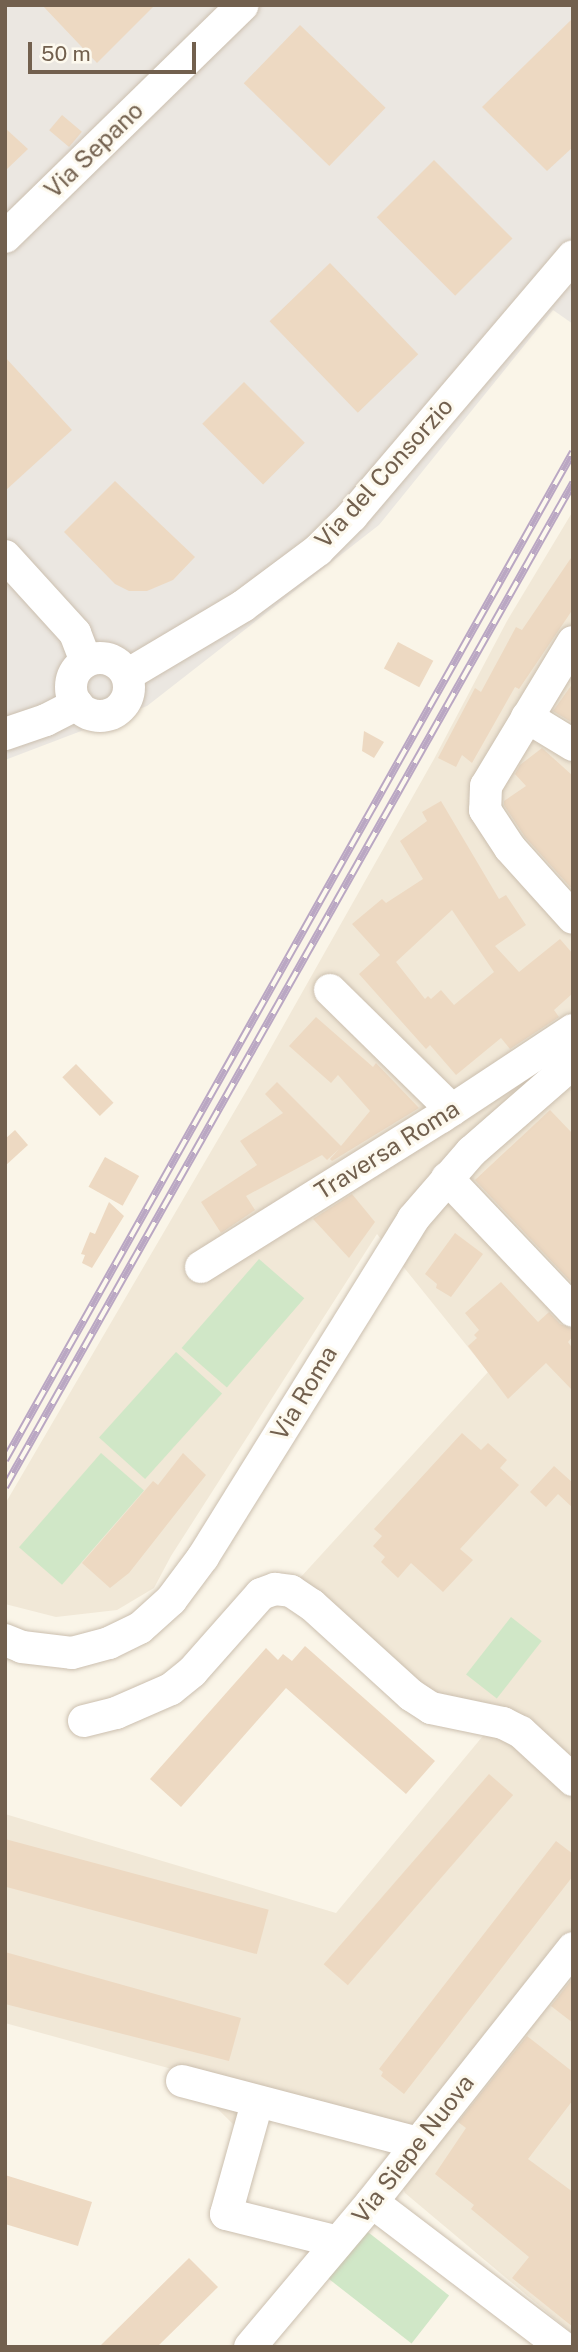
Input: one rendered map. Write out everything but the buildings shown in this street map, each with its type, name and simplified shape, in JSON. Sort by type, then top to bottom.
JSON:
[{"type":"street","name":"Via Sepano","points":[[5,237],[243,5]]},
{"type":"street","name":"Via del Consorzio","points":[[127,675],[243,606],[318,550],[352,516],[573,256]]},
{"type":"street","points":[[5,556],[75,633],[86,661]]},
{"type":"street","points":[[573,642],[486,786],[485,810],[510,849],[573,919]]},
{"type":"street","points":[[105,657],[115,661],[127,675],[129,694],[119,710],[101,716],[92,715],[77,704],[71,685],[73,676],[86,661],[105,657]]},
{"type":"street","points":[[5,734],[46,720],[77,704]]},
{"type":"street","points":[[527,717],[573,745]]},
{"type":"street","points":[[330,990],[452,1110]]},
{"type":"street","name":"Traversa Roma","points":[[201,1267],[452,1110],[573,1030]]},
{"type":"street","name":"Via Roma","points":[[5,1640],[22,1647],[72,1653],[109,1643],[140,1628],[172,1600],[203,1558],[381,1266],[413,1219],[471,1152],[573,1063]]},
{"type":"street","points":[[447,1178],[573,1311]]},
{"type":"street","points":[[84,1721],[116,1713],[171,1689],[192,1672],[261,1594],[275,1589],[291,1591],[312,1605],[411,1695],[431,1708],[503,1723],[521,1732],[573,1780]]},
{"type":"street","name":"Via Siepe Nuova","points":[[256,2345],[573,1948]]},
{"type":"street","points":[[182,2081],[257,2103],[418,2143]]},
{"type":"street","points":[[257,2103],[226,2214],[338,2242]]},
{"type":"street","points":[[372,2202],[562,2347]]},
{"type":"shaded area","points":[[5,5],[573,5],[573,324],[553,310],[379,525],[147,706],[5,760]]},
{"type":"shaded area","points":[[573,511],[573,2334],[405,2193],[390,2151],[256,2111],[235,2126],[179,2071],[5,2023],[5,1814],[336,1913],[507,1707],[428,1691],[300,1578],[488,1372],[377,1234],[171,1556],[154,1588],[117,1610],[56,1617],[5,1604],[5,1504],[251,1083],[434,759],[507,621]]},
{"type":"green space","points":[[259,1259],[304,1298],[227,1387],[182,1348]]},
{"type":"green space","points":[[176,1352],[222,1393],[145,1479],[99,1437]]},
{"type":"green space","points":[[101,1453],[144,1490],[62,1585],[19,1547]]},
{"type":"green space","points":[[511,1617],[542,1641],[497,1699],[466,1675]]},
{"type":"green space","points":[[364,2229],[449,2295],[412,2344],[326,2277]]},
{"type":"railway","points":[[5,1460],[573,452]]},
{"type":"railway","points":[[5,1487],[573,483]]}]
